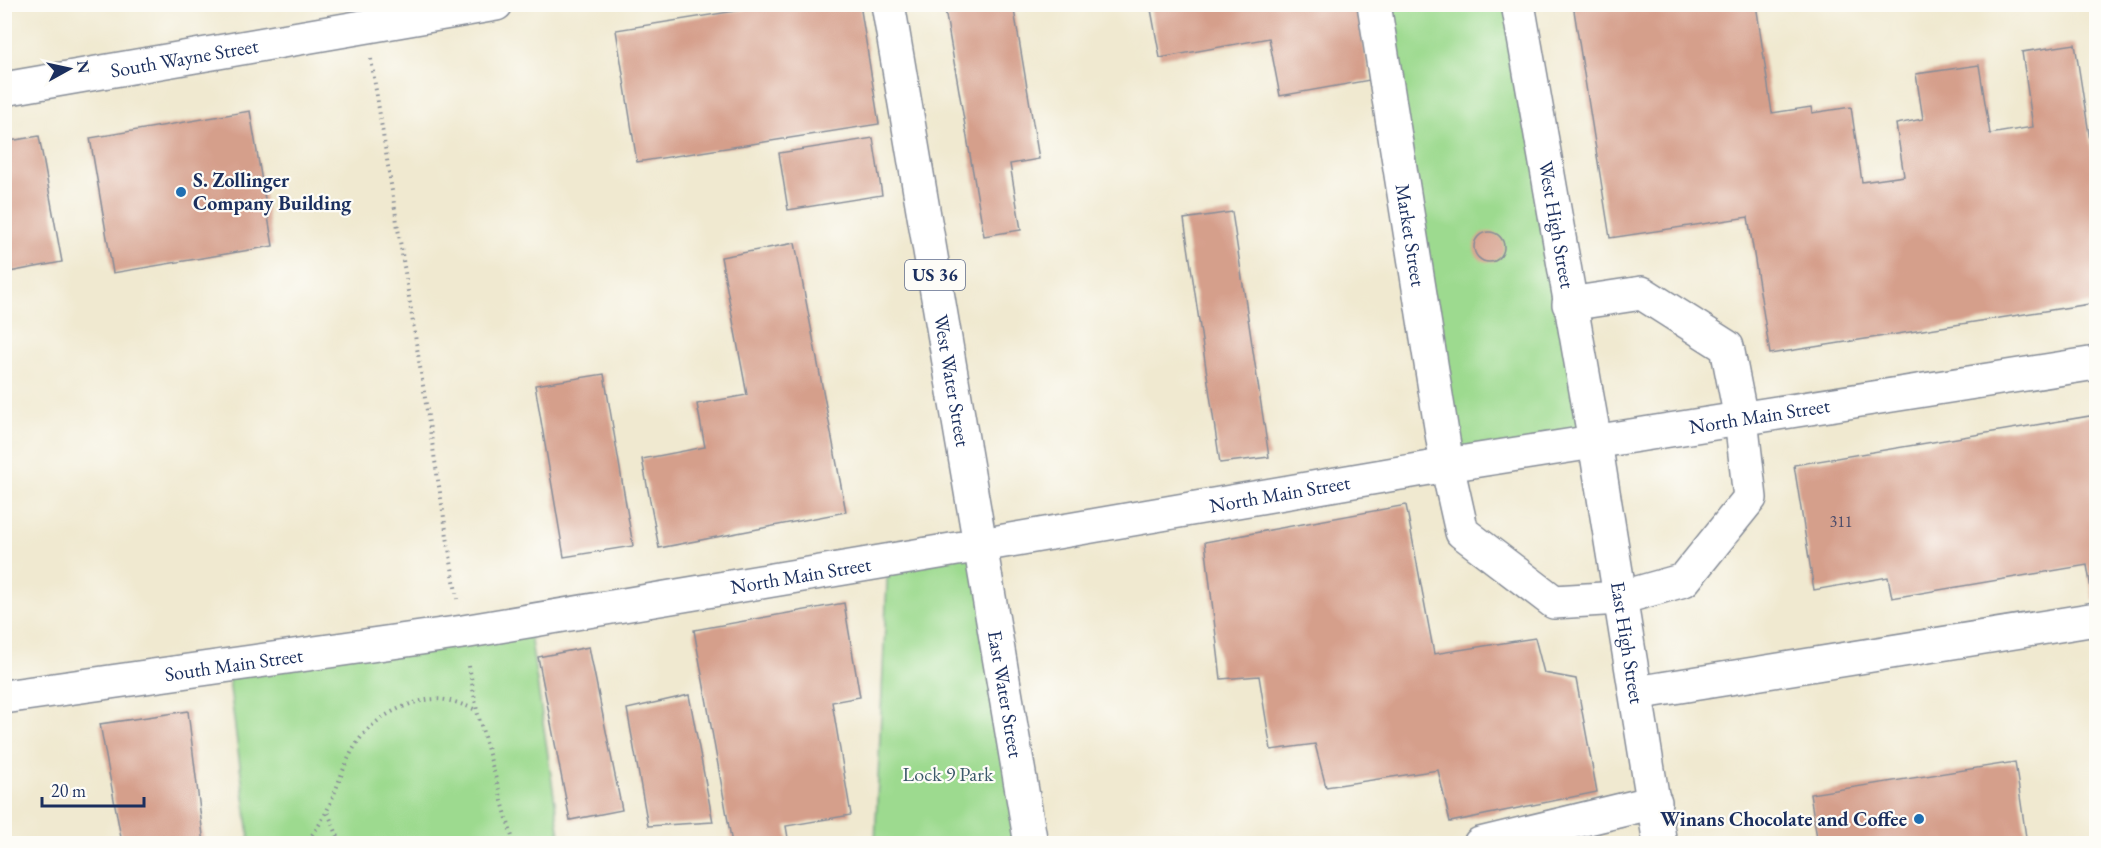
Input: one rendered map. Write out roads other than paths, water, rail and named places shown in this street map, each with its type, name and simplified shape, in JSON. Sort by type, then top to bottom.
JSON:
[{"type":"street","name":"South Wayne Street","points":[[4,89],[496,4]]},
{"type":"street","name":"West Water Street","points":[[888,4],[981,545]]},
{"type":"street","name":"Market Street","points":[[1374,4],[1447,465],[1462,532],[1554,602],[1620,598],[1684,580],[1750,498],[1741,419],[1727,346],[1642,292],[1569,304]]},
{"type":"street","name":"West High Street","points":[[1518,4],[1595,442]]},
{"type":"street","name":"North Main Street","points":[[463,632],[1447,465],[2097,363]]},
{"type":"street","name":"East High Street","points":[[1595,442],[1660,843]]},
{"type":"street","name":"East Water Street","points":[[981,545],[1031,843]]},
{"type":"street","points":[[1636,693],[2097,619]]},
{"type":"street","name":"South Main Street","points":[[4,697],[463,632]]},
{"type":"street","points":[[1480,843],[1654,802]]},
{"type":"place","name":"S. Zollinger Company Building","points":[[181,192]]},
{"type":"place","name":"Winans Chocolate and Coffee","points":[[1919,819]]},
{"type":"park label","name":"Lock 9 Park","points":[[948,774]]}]
